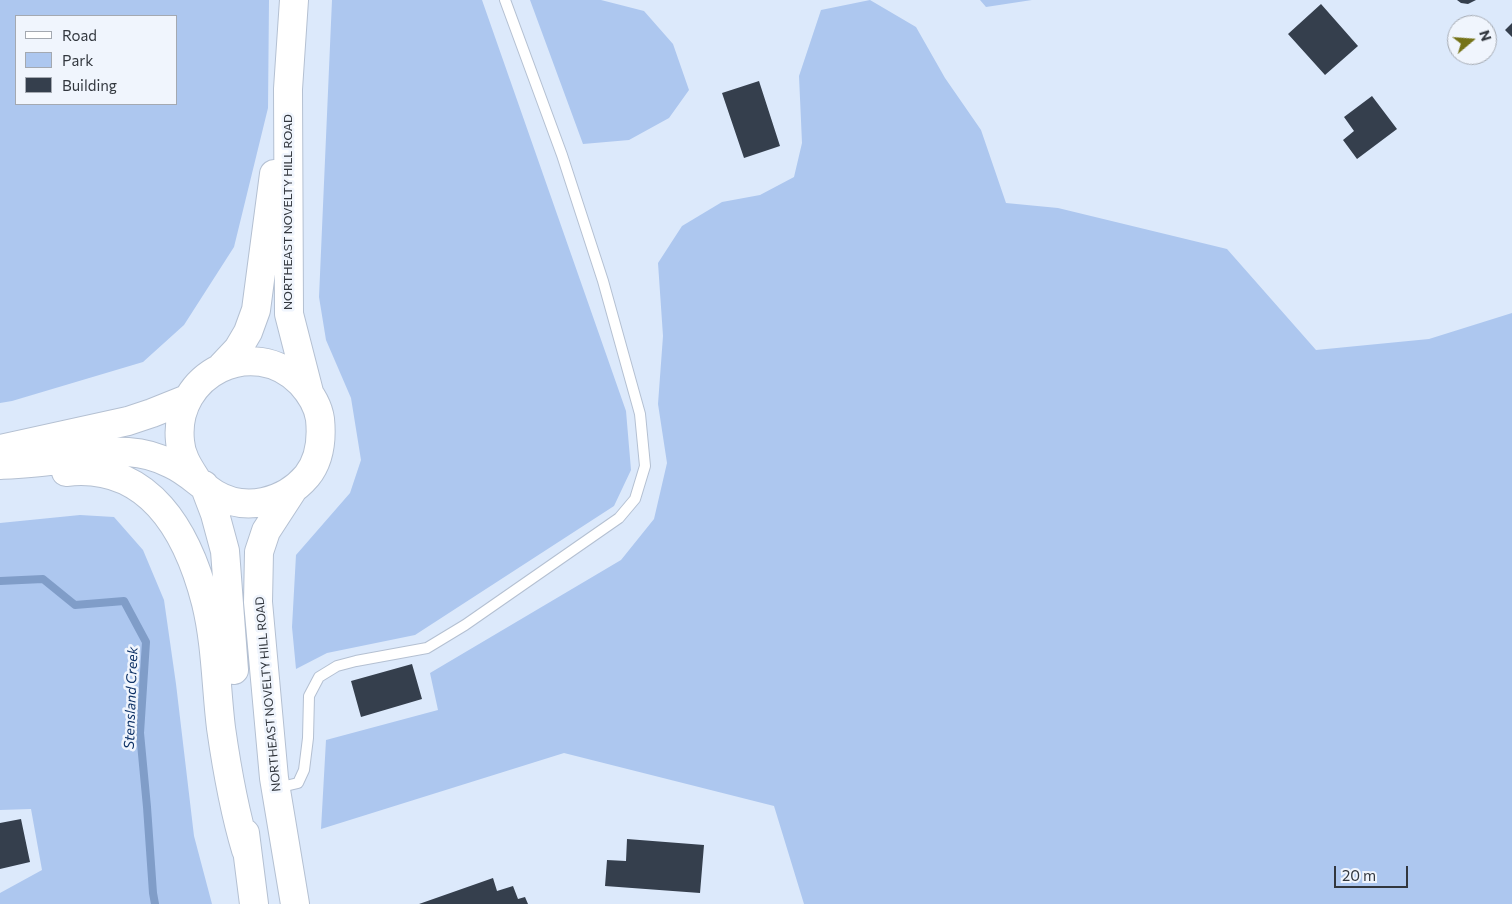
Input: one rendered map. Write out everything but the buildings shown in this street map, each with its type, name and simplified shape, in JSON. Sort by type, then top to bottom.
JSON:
[{"type":"main road","name":"NORTHEAST NOVELTY HILL ROAD","points":[[294,0],[288,89],[289,314],[309,392]]},
{"type":"main road","name":"NORTHEAST NOVELTY HILL ROAD","points":[[222,366],[238,349],[248,332],[256,310],[280,128],[288,89]]},
{"type":"main road","points":[[0,465],[127,452],[151,456],[172,464],[201,484],[215,494],[234,502],[254,504],[273,500],[292,491],[307,475],[318,455],[322,434],[318,412],[309,392],[292,374],[270,363],[246,360],[222,366],[202,380],[187,399],[180,420],[180,442],[186,463],[201,484],[215,514],[224,551],[246,850],[254,904]]},
{"type":"main road","points":[[0,449],[128,421],[187,399]]},
{"type":"main road","points":[[0,478],[75,471],[99,471],[122,479],[142,490],[160,505],[177,528],[195,568],[206,604],[212,636],[226,765],[236,817],[246,850]]},
{"type":"main road","name":"NORTHEAST NOVELTY HILL ROAD","points":[[292,491],[266,531],[259,552],[260,621],[275,789],[295,904]]},
{"type":"lane","points":[[275,789],[298,783],[304,770],[308,738],[309,696],[319,677],[337,666],[427,648],[465,625],[619,518],[635,499],[645,466],[640,414],[604,281],[562,155],[505,0]]},
{"type":"green space","points":[[0,0],[269,0],[268,108],[234,247],[184,325],[143,362],[0,403]]},
{"type":"green space","points":[[332,0],[482,0],[626,411],[631,470],[614,506],[415,635],[327,653],[296,669],[292,627],[296,555],[350,493],[361,460],[351,398],[326,340],[319,297]]},
{"type":"green space","points":[[530,0],[601,0],[644,11],[673,44],[689,90],[669,118],[629,140],[583,144]]},
{"type":"green space","points":[[870,0],[916,27],[945,78],[981,130],[1006,203],[1058,208],[1227,249],[1316,350],[1429,339],[1512,313],[1512,904],[804,904],[774,806],[564,753],[321,829],[326,740],[438,710],[430,673],[621,560],[654,519],[667,463],[658,404],[663,336],[658,263],[682,226],[722,202],[760,195],[794,177],[802,143],[799,76],[821,10]]},
{"type":"green space","points":[[980,0],[1032,0],[986,7]]},
{"type":"green space","points":[[80,515],[114,517],[143,550],[164,600],[194,836],[212,904],[0,904],[0,893],[42,870],[31,809],[0,810],[0,523]]},
{"type":"waterway","name":"Stensland Creek","points":[[0,581],[43,579],[75,605],[124,601],[146,642],[140,733],[155,904]]}]
